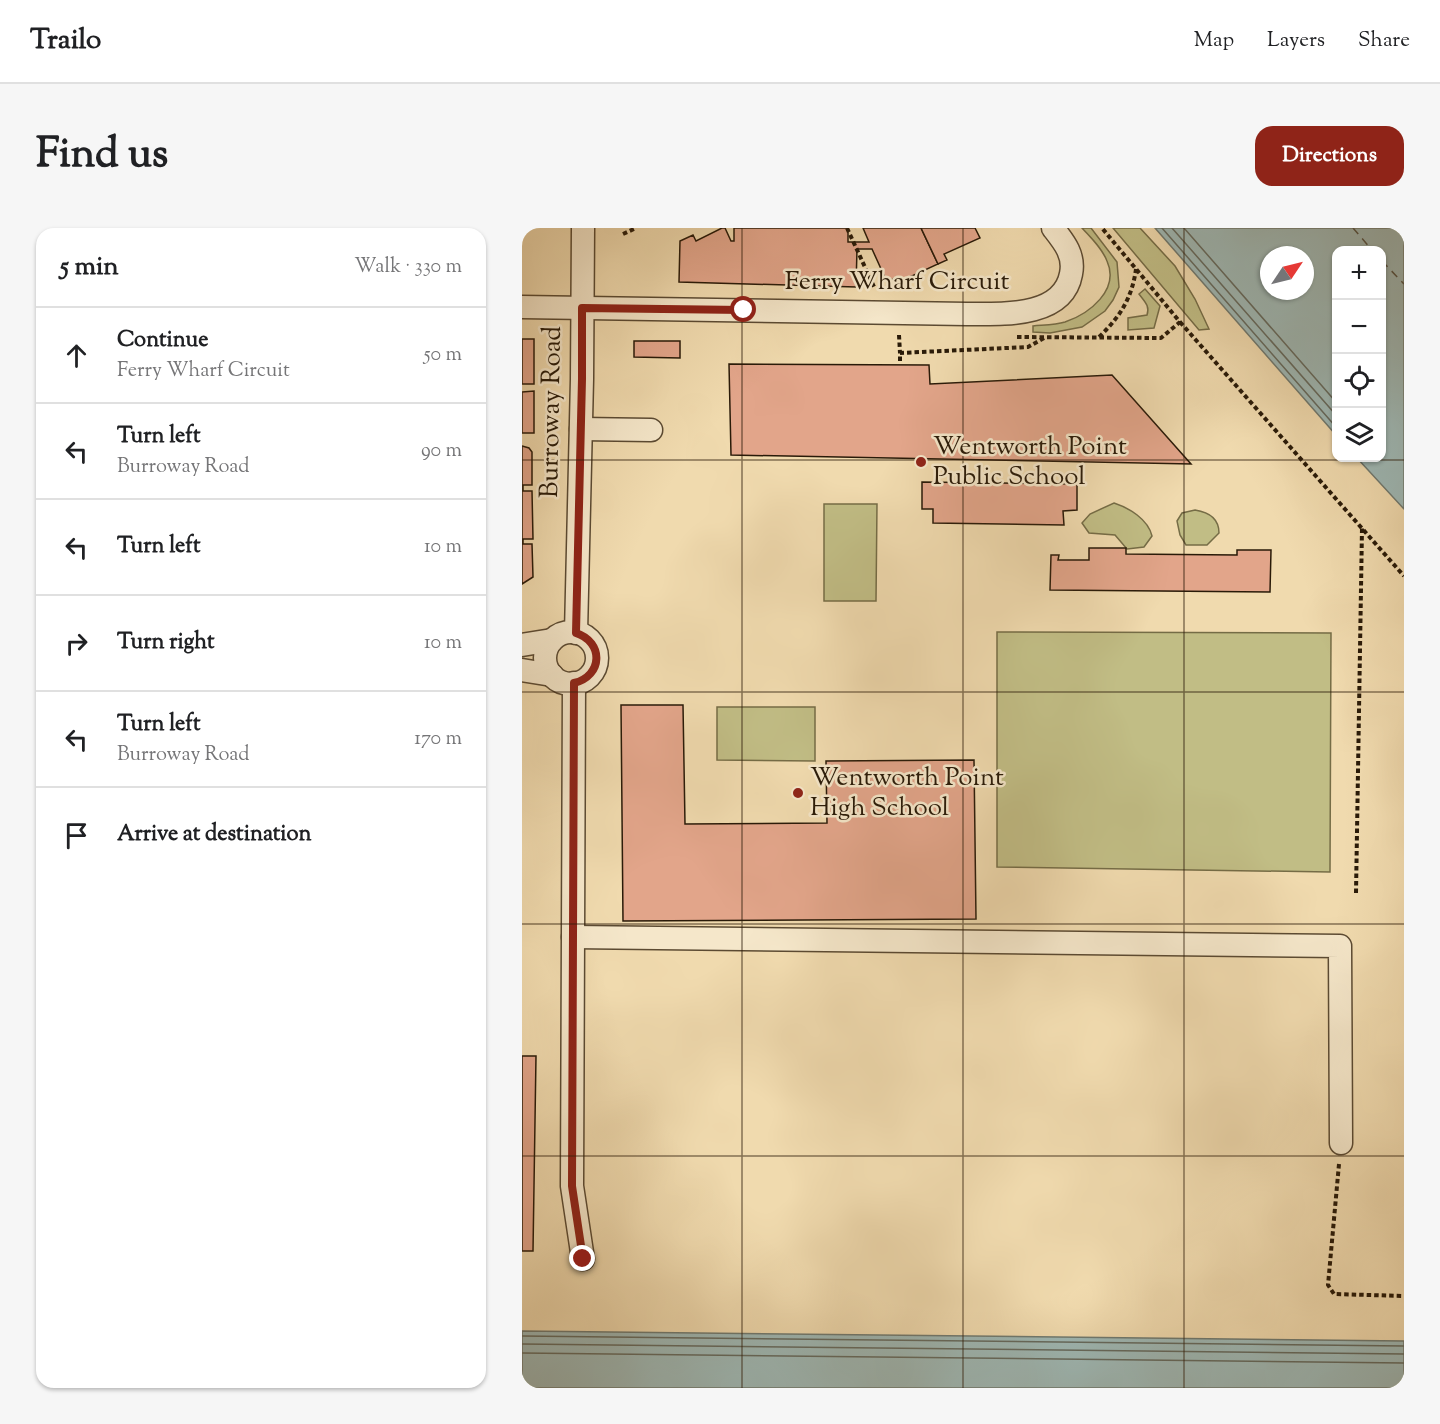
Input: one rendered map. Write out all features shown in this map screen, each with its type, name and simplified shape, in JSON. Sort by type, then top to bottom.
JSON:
[{"type":"street","name":"Burroway Road","points":[[576,633],[583,228]]},
{"type":"street","name":"Ferry Wharf Circuit","points":[[522,307],[988,314],[1031,310],[1056,300],[1070,279],[1072,260],[1069,250],[1053,228]]},
{"type":"street","points":[[581,429],[651,430]]},
{"type":"street","points":[[522,645],[552,640],[567,632],[576,633],[590,640],[597,655],[589,677],[574,683],[562,682],[552,675],[522,670]]},
{"type":"street","points":[[552,640],[545,657],[552,675]]},
{"type":"street","points":[[574,683],[572,1186],[583,1259]]},
{"type":"street","points":[[573,937],[1340,946],[1341,1143]]},
{"type":"path","points":[[622,234],[636,228]]},
{"type":"path","points":[[847,228],[875,289]]},
{"type":"path","points":[[1102,228],[1180,322],[1404,576]]},
{"type":"path","points":[[1099,338],[1128,302],[1136,268]]},
{"type":"path","points":[[1078,338],[1161,338],[1180,322]]},
{"type":"path","points":[[899,335],[900,361]]},
{"type":"path","points":[[900,353],[1028,347],[1045,337]]},
{"type":"path","points":[[1356,893],[1362,528]]},
{"type":"path","points":[[1341,1143],[1328,1285],[1334,1294],[1404,1296]]},
{"type":"shaded area","points":[[1082,228],[1091,228],[1117,262],[1119,287],[1113,300],[1105,311],[1082,327],[1050,333],[1033,332],[1033,326],[1061,323],[1084,313],[1106,291],[1110,272],[1107,261],[1099,247]]},
{"type":"shaded area","points":[[1113,228],[1140,228],[1175,266],[1195,299],[1209,329],[1199,330]]},
{"type":"shaded area","points":[[1145,289],[1160,306],[1154,328],[1128,330],[1128,318],[1147,315],[1147,307],[1139,294]]},
{"type":"shaded area","points":[[1114,503],[1132,511],[1146,524],[1152,536],[1144,547],[1127,549],[1115,535],[1089,533],[1082,523],[1090,514]]},
{"type":"shaded area","points":[[824,504],[877,504],[876,601],[824,601]]},
{"type":"shaded area","points":[[1195,510],[1208,514],[1219,528],[1219,533],[1207,545],[1186,545],[1180,535],[1177,521],[1182,513]]},
{"type":"shaded area","points":[[997,632],[1331,633],[1330,872],[997,867]]},
{"type":"shaded area","points":[[717,707],[815,707],[815,761],[717,760]]},
{"type":"water","points":[[1155,228],[1404,228],[1404,509],[1361,462],[1386,462],[1386,246],[1332,246],[1332,430]]},
{"type":"water","points":[[522,1331],[1404,1341],[1404,1388],[522,1388]]},
{"type":"building","points":[[725,228],[731,241],[734,241],[734,228],[848,228],[848,242],[869,242],[863,228],[921,228],[938,264],[899,282],[897,277],[887,282],[872,249],[857,249],[856,287],[679,282],[680,241],[693,235],[696,241]]},
{"type":"building","points":[[921,228],[975,228],[980,238],[944,254],[947,260],[938,264]]},
{"type":"building","points":[[522,339],[534,339],[534,384],[522,384]]},
{"type":"building","points":[[634,341],[680,341],[680,358],[634,357]]},
{"type":"building","points":[[729,364],[929,365],[930,384],[1112,375],[1191,464],[731,455]]},
{"type":"building","points":[[534,391],[534,433],[522,433],[522,392]]},
{"type":"building","points":[[522,446],[529,448],[532,452],[532,485],[523,485],[523,491],[532,491],[533,539],[523,539],[523,544],[532,544],[533,577],[522,584]]},
{"type":"building","points":[[922,482],[1077,484],[1077,510],[1063,511],[1064,525],[933,523],[933,509],[922,509]]},
{"type":"building","points":[[1089,548],[1126,548],[1126,554],[1237,555],[1237,550],[1271,550],[1270,592],[1050,590],[1051,555],[1059,555],[1058,560],[1089,560]]},
{"type":"building","points":[[621,705],[683,705],[685,824],[827,823],[826,761],[974,760],[976,919],[623,921]]},
{"type":"building","points":[[522,1056],[536,1056],[533,1251],[522,1251]]},
{"type":"ferry route","points":[[1353,228],[1369,246]]},
{"type":"ferry route","points":[[1386,265],[1404,284]]},
{"type":"place","name":"Wentworth Point Public School","points":[[921,462]]},
{"type":"place","name":"Wentworth Point High School","points":[[798,793]]},
{"type":"route","points":[[583,1259],[572,1186],[574,683],[589,677],[594,670],[597,655],[590,640],[576,633],[582,308],[744,310]]}]
